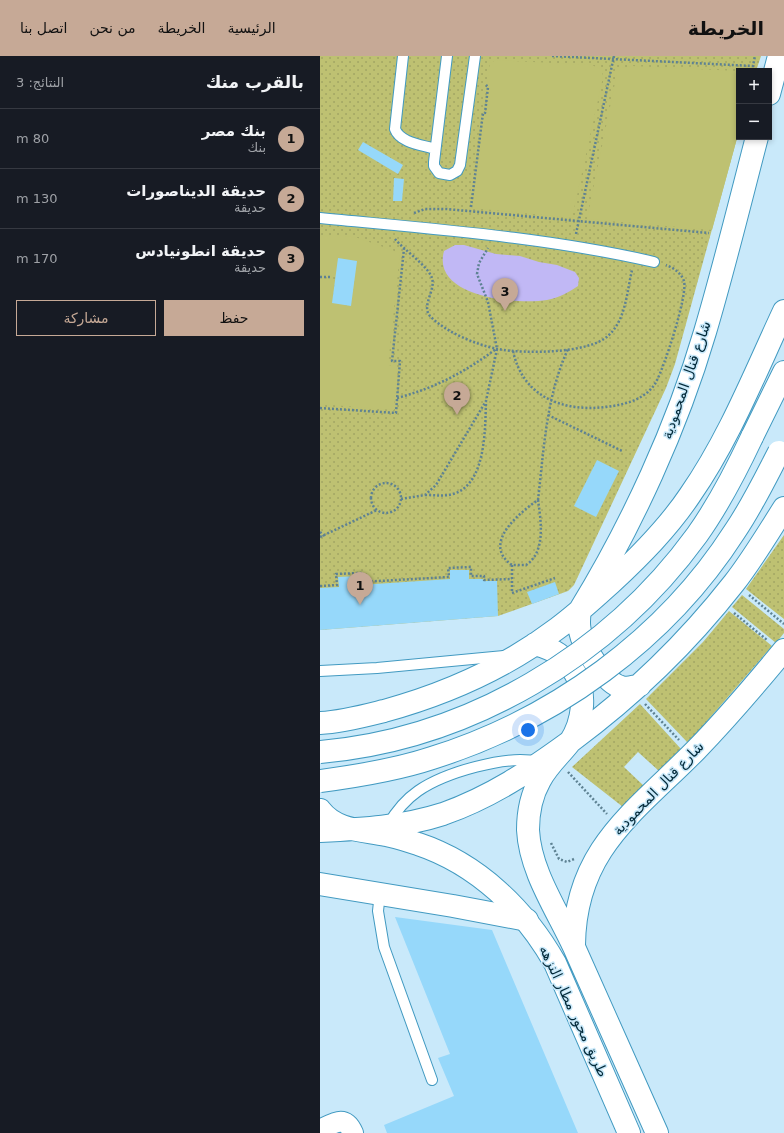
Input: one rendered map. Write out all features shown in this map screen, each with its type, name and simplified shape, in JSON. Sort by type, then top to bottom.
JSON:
[{"type":"main road","points":[[772,83],[779,56]]},
{"type":"main road","name":"شارع قنال المحمودية","points":[[580,610],[616,548],[660,454],[684,394],[705,333],[756,140]]},
{"type":"main road","points":[[322,726],[406,705],[475,677],[525,650],[580,610],[648,547],[690,496],[724,438],[784,311]]},
{"type":"main road","points":[[320,752],[366,746],[402,737],[471,714],[536,681],[596,640],[650,592],[697,534],[717,503],[784,372]]},
{"type":"main road","points":[[320,781],[360,776],[396,768],[467,746],[533,716],[595,677],[651,630],[677,604],[707,570],[742,520],[782,447]]},
{"type":"main road","points":[[320,831],[387,827],[414,822],[468,804],[494,793],[542,763],[618,705],[641,693],[734,583],[784,508]]},
{"type":"main road","points":[[580,610],[579,621],[583,643],[605,675],[612,683],[641,693]]},
{"type":"main road","name":"شارع قنال المحمودية","points":[[574,946],[577,907],[587,876],[599,852],[624,821],[694,751],[736,706],[777,646]]},
{"type":"main road","points":[[525,650],[557,652],[567,660],[580,682],[583,695],[582,708],[580,719],[570,741]]},
{"type":"main road","name":"طريق محور مطار النزهه","points":[[570,741],[548,767],[539,781],[530,812],[528,828],[530,844],[538,870],[574,946],[657,1133]]},
{"type":"main road","points":[[320,810],[334,824],[355,829]]},
{"type":"main road","name":"طريق محور مطار النزهه","points":[[355,829],[388,835],[420,845],[450,858],[478,876],[504,896],[527,920],[555,963],[629,1133]]},
{"type":"main road","points":[[320,884],[380,893],[527,920]]},
{"type":"street","points":[[328,1126],[345,1122],[353,1133]]},
{"type":"lane","points":[[403,56],[395,129],[399,137],[435,149]]},
{"type":"lane","points":[[447,56],[434,162],[437,171],[442,175],[450,175],[457,171],[460,165],[475,56]]},
{"type":"lane","points":[[320,218],[520,238],[574,246],[654,262]]},
{"type":"lane","points":[[320,671],[377,668],[525,650]]},
{"type":"lane","points":[[387,827],[395,812],[406,800],[419,790],[443,779],[475,767],[506,760],[530,760],[542,763]]},
{"type":"lane","points":[[380,893],[379,923],[384,947],[432,1080]]},
{"type":"path","points":[[552,56],[614,57],[753,66],[755,56]]},
{"type":"path","points":[[574,246],[614,57]]},
{"type":"path","points":[[471,207],[482,113],[485,113],[488,87],[485,87],[486,79]]},
{"type":"path","points":[[396,226],[414,213],[433,209],[709,233]]},
{"type":"path","points":[[401,499],[425,495],[448,495],[458,492],[474,476],[483,447],[486,401],[497,349],[488,302],[477,274],[479,263],[490,245]]},
{"type":"path","points":[[320,408],[396,413],[400,361],[392,361],[404,248],[428,271],[433,280],[427,308],[430,315],[461,337],[497,349],[513,351],[568,349],[594,345],[603,340],[616,327],[623,310],[634,257]]},
{"type":"path","points":[[513,351],[522,377],[534,391],[550,400],[567,406],[595,408],[628,402],[646,393],[656,382],[667,353],[685,289],[682,277],[674,268],[654,262]]},
{"type":"path","points":[[320,277],[332,277]]},
{"type":"path","points":[[397,398],[422,392],[447,381],[479,362],[497,349]]},
{"type":"path","points":[[538,500],[517,516],[504,534],[500,549],[502,556],[512,565],[526,565],[537,556],[540,535],[538,500],[550,400],[559,369],[568,349]]},
{"type":"path","points":[[425,495],[436,485],[486,401]]},
{"type":"path","points":[[548,415],[622,451]]},
{"type":"path","points":[[382,483],[395,486],[400,494],[401,499],[399,505],[394,510],[384,513],[377,510],[374,507],[371,498],[374,489],[382,483]]},
{"type":"path","points":[[320,537],[377,510]]},
{"type":"path","points":[[320,532],[324,536]]},
{"type":"path","points":[[512,565],[512,593],[555,578]]},
{"type":"path","points":[[320,586],[337,585],[336,574],[361,573],[361,582],[448,578],[448,568],[471,567],[471,576],[484,576],[484,580],[512,579]]},
{"type":"path","points":[[743,591],[784,624]]},
{"type":"path","points":[[729,609],[777,646]]},
{"type":"path","points":[[641,693],[681,742]]},
{"type":"path","points":[[570,766],[566,770],[607,815]]},
{"type":"path","points":[[549,837],[554,851],[563,862],[570,862],[579,854]]},
{"type":"green space","points":[[320,56],[761,56],[757,68],[736,68],[737,140],[675,364],[666,388],[574,585],[568,591],[498,616],[320,630]]},
{"type":"green space","points":[[496,60],[592,65],[602,70],[603,77],[572,218],[472,208],[483,114],[486,115],[489,87],[487,82],[490,63]]},
{"type":"green space","points":[[631,66],[736,71],[737,140],[712,230],[587,219],[617,73],[622,68]]},
{"type":"green space","points":[[338,235],[358,238],[400,253],[388,365],[397,366],[394,410],[320,404],[320,278],[335,279],[332,303],[351,306],[357,261],[338,258],[336,275],[320,275],[320,236]]},
{"type":"green space","points":[[784,535],[784,619],[746,589]]},
{"type":"green space","points":[[742,595],[784,629],[784,633],[776,643],[732,607]]},
{"type":"green space","points":[[729,611],[772,646],[688,743],[646,699],[703,642]]},
{"type":"green space","points":[[640,704],[681,749],[659,771],[638,752],[624,767],[644,786],[623,807],[572,767]]},
{"type":"shaded area","points":[[455,245],[464,245],[496,254],[520,256],[539,262],[557,265],[575,272],[579,278],[578,286],[556,298],[547,300],[517,301],[480,295],[463,288],[451,279],[444,267],[444,251]]},
{"type":"building","points":[[363,142],[403,165],[398,174],[358,150]]},
{"type":"building","points":[[394,178],[404,179],[402,201],[393,201]]},
{"type":"building","points":[[338,258],[357,261],[351,306],[332,303]]},
{"type":"building","points":[[597,460],[619,471],[596,517],[574,506]]},
{"type":"building","points":[[450,570],[469,570],[469,579],[497,581],[498,616],[320,630],[320,588],[339,587],[338,577],[359,576],[360,585],[450,579]]},
{"type":"building","points":[[555,582],[559,594],[532,604],[527,592]]},
{"type":"building","points":[[395,917],[492,930],[578,1133],[387,1133],[384,1125],[454,1096],[438,1058],[450,1054]]},
{"type":"place","name":"حديقة انطونيادس","points":[[505,311]]},
{"type":"place","name":"حديقة الديناصورات","points":[[457,415]]},
{"type":"place","name":"بنك مصر","points":[[360,605]]}]
